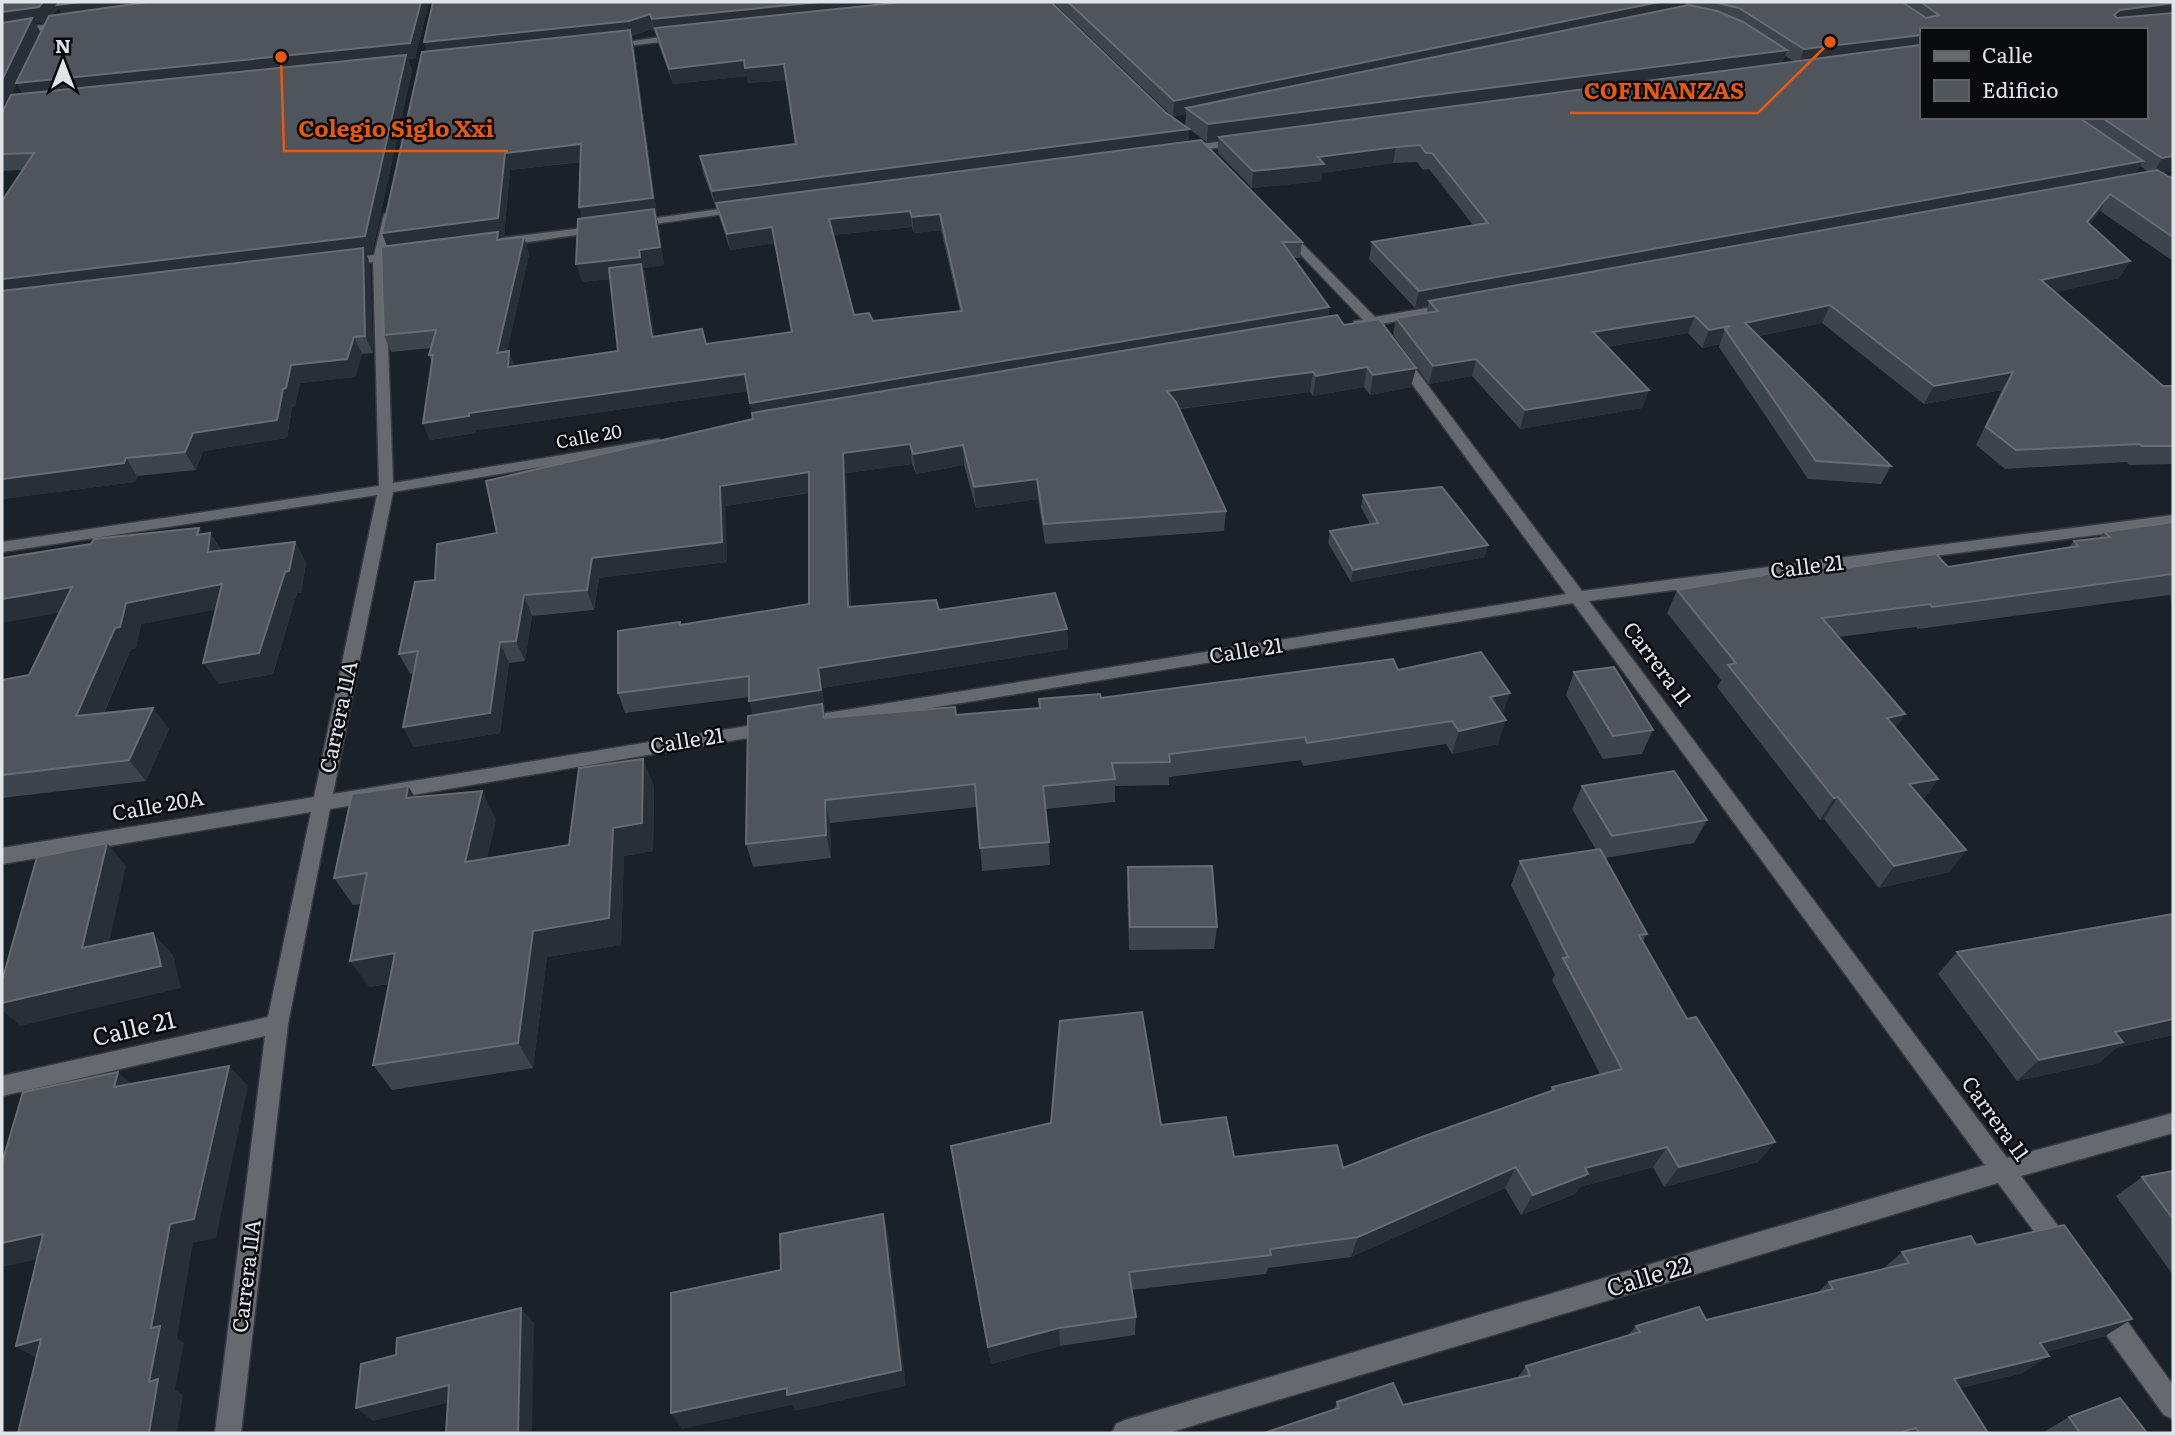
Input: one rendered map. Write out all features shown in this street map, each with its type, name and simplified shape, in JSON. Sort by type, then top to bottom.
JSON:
[{"type":"street","points":[[46,38],[64,10]]},
{"type":"street","points":[[2,33],[79,23]]},
{"type":"street","points":[[601,46],[696,36]]},
{"type":"street","points":[[1181,132],[1202,147],[1221,166]]},
{"type":"street","points":[[1175,151],[1258,140]]},
{"type":"street","name":"Carrera 11A","points":[[228,1433],[277,1024],[386,489],[379,258],[391,207]]},
{"type":"street","points":[[626,225],[750,208]]},
{"type":"street","name":"Carrera 11","points":[[1269,215],[1373,322],[2069,1260]]},
{"type":"street","points":[[489,244],[612,227]]},
{"type":"street","points":[[338,263],[420,253]]},
{"type":"street","points":[[1345,327],[1468,304]]},
{"type":"street","name":"Calle 20","points":[[2,547],[386,489],[674,440]]},
{"type":"street","name":"Calle 21","points":[[322,800],[1579,597],[2173,520]]},
{"type":"street","name":"Calle 20A","points":[[2,856],[322,800]]},
{"type":"street","name":"Calle 21","points":[[2,1086],[277,1024]]},
{"type":"street","name":"Calle 22","points":[[1125,1433],[2004,1170],[2173,1123]]},
{"type":"street","points":[[2093,1294],[2173,1406]]},
{"type":"building","points":[[2,2],[43,2],[39,7],[2,12]]},
{"type":"building","points":[[59,2],[82,2],[57,5]]},
{"type":"building","points":[[148,2],[421,2],[410,43],[16,83],[49,16]]},
{"type":"building","points":[[433,2],[820,2],[652,19],[650,14],[629,21],[424,42]]},
{"type":"building","points":[[904,2],[1051,2],[1165,112],[1189,129],[712,191],[700,156],[796,144],[784,64],[745,68],[744,60],[669,69],[655,28]]},
{"type":"building","points":[[1068,2],[1659,2],[1174,101]]},
{"type":"building","points":[[1713,2],[1902,2],[1926,18],[1939,15],[1921,2],[2173,2],[2120,10],[2114,15],[2117,18],[2173,13],[2173,156],[2162,158],[2104,119],[2147,119],[2147,28],[1920,28],[1920,35],[1804,49],[1739,8]]},
{"type":"building","points":[[1689,5],[1717,11],[1743,22],[1787,50],[1208,124],[1186,108]]},
{"type":"building","points":[[32,18],[2,80],[2,23]]},
{"type":"building","points":[[630,30],[653,198],[579,207],[581,144],[505,153],[498,218],[382,233],[422,52]]},
{"type":"building","points":[[1920,45],[1920,119],[2081,119],[2143,161],[1419,291],[1372,242],[1488,223],[1432,153],[1426,153],[1420,145],[1396,147],[1318,157],[1324,164],[1253,171],[1219,137]]},
{"type":"building","points":[[406,55],[365,236],[2,279],[2,201],[34,153],[2,154],[2,113],[11,95]]},
{"type":"building","points":[[1201,140],[1302,242],[1282,242],[1329,307],[750,403],[745,374],[469,413],[469,416],[423,423],[433,355],[429,355],[436,330],[384,335],[381,247],[498,232],[497,240],[524,237],[497,353],[509,351],[508,367],[618,351],[609,268],[641,264],[652,337],[702,329],[706,344],[792,332],[772,227],[727,234],[716,203]],"holes":[[[910,211],[912,217],[940,214],[962,311],[873,321],[869,313],[854,315],[829,219]]]},
{"type":"building","points":[[2157,170],[2173,179],[2173,237],[2110,194],[2087,222],[2130,261],[2041,280],[2163,386],[2173,386],[2173,446],[2139,444],[2016,450],[1986,427],[2013,372],[1934,386],[1830,305],[1745,323],[1891,466],[1816,461],[1725,329],[1730,326],[1709,330],[1695,316],[1593,332],[1649,390],[1525,410],[1476,359],[1433,366],[1396,318],[1438,311],[1429,301]]},
{"type":"building","points":[[654,209],[660,247],[639,250],[640,257],[576,264],[578,219]]},
{"type":"building","points":[[363,248],[365,336],[354,337],[347,359],[291,365],[277,420],[193,433],[185,452],[126,458],[124,463],[2,479],[2,291]]},
{"type":"building","points":[[1337,315],[1344,325],[1379,319],[1416,368],[1373,375],[1367,367],[1316,376],[1313,372],[1167,391],[1176,402],[1226,511],[1044,524],[1037,479],[974,487],[963,445],[913,454],[910,444],[843,453],[848,607],[936,600],[939,610],[1055,593],[1067,629],[818,668],[821,690],[749,701],[749,676],[618,693],[618,631],[680,622],[680,625],[809,604],[809,472],[720,486],[722,542],[592,558],[587,590],[524,595],[516,641],[500,642],[490,713],[403,727],[418,651],[399,654],[415,582],[435,580],[437,544],[497,533],[486,481],[753,419],[752,413]]},
{"type":"building","points":[[1442,487],[1488,545],[1353,570],[1330,531],[1378,523],[1363,495]]},
{"type":"building","points":[[2173,522],[2173,574],[1932,607],[1930,604],[1822,618],[1905,714],[1887,718],[1938,779],[1909,784],[1966,850],[1894,866],[1838,797],[1834,798],[1728,665],[1736,663],[1677,590],[1769,574],[1774,579],[1936,554],[1948,567],[2078,546],[2074,541],[2110,537],[2104,532]]},
{"type":"building","points":[[199,528],[197,535],[210,533],[208,552],[295,542],[289,571],[285,572],[259,653],[203,663],[222,584],[126,603],[120,627],[115,628],[76,716],[153,708],[129,760],[2,775],[2,680],[29,675],[72,587],[2,599],[3,558],[91,544],[94,539]]},
{"type":"building","points":[[1481,652],[1510,693],[1490,697],[1506,720],[1459,731],[1452,721],[1307,743],[1305,737],[1169,754],[1170,762],[1112,763],[1115,779],[1043,786],[1049,842],[980,848],[975,784],[825,800],[826,835],[746,844],[748,716],[822,704],[824,718],[955,707],[956,715],[1040,708],[1039,699],[1100,694],[1101,698],[1393,659],[1398,670]]},
{"type":"building","points":[[1614,667],[1653,730],[1613,736],[1574,672]]},
{"type":"building","points":[[643,759],[642,823],[613,828],[609,918],[533,931],[518,1043],[373,1065],[395,953],[350,961],[367,873],[334,878],[352,794],[408,786],[406,798],[482,791],[465,862],[569,845],[579,768]]},
{"type":"building","points":[[1674,771],[1707,820],[1612,836],[1582,786]]},
{"type":"building","points":[[107,843],[82,948],[153,933],[161,966],[2,1003],[2,981],[37,857]]},
{"type":"building","points":[[1600,849],[1647,934],[1639,935],[1687,1019],[1696,1017],[1775,1142],[1679,1167],[1667,1147],[1585,1168],[1588,1174],[1533,1195],[1516,1167],[1358,1237],[1270,1249],[1271,1255],[1129,1272],[1136,1317],[1059,1328],[988,1347],[951,1146],[1051,1123],[1060,1021],[1142,1012],[1161,1125],[1226,1117],[1234,1157],[1337,1145],[1343,1168],[1554,1090],[1552,1087],[1622,1069],[1563,958],[1568,957],[1520,861]]},
{"type":"building","points":[[1212,866],[1217,927],[1130,927],[1128,867]]},
{"type":"building","points":[[2173,914],[2173,1019],[2115,1032],[2123,1042],[2039,1060],[1957,952]]},
{"type":"building","points":[[229,1066],[194,1219],[170,1224],[151,1328],[160,1326],[149,1382],[158,1379],[149,1433],[18,1433],[41,1339],[16,1346],[43,1234],[2,1243],[2,1163],[23,1092],[118,1072],[114,1087]]},
{"type":"building","points":[[2173,1171],[2173,1219],[2142,1177]]},
{"type":"building","points":[[883,1214],[901,1370],[787,1395],[787,1388],[671,1413],[671,1293],[781,1270],[780,1234]]},
{"type":"building","points":[[2064,1225],[2132,1319],[2040,1343],[2049,1356],[1954,1379],[1988,1433],[1919,1433],[1916,1428],[1898,1433],[1264,1433],[1339,1408],[1337,1402],[1393,1383],[1403,1405],[1530,1375],[1526,1366],[1640,1332],[1636,1326],[1699,1307],[1706,1320],[1833,1289],[1829,1282],[1909,1263],[1902,1252],[1971,1236],[1976,1245]]},
{"type":"building","points":[[521,1308],[518,1433],[446,1433],[449,1385],[356,1408],[361,1364],[396,1355],[397,1338]]},
{"type":"building","points":[[2120,1398],[2147,1433],[2080,1433],[2069,1417]]},
{"type":"place","name":"COFINANZAS","points":[[1830,42]]},
{"type":"place","name":"Colegio Siglo Xxi","points":[[281,57]]}]
